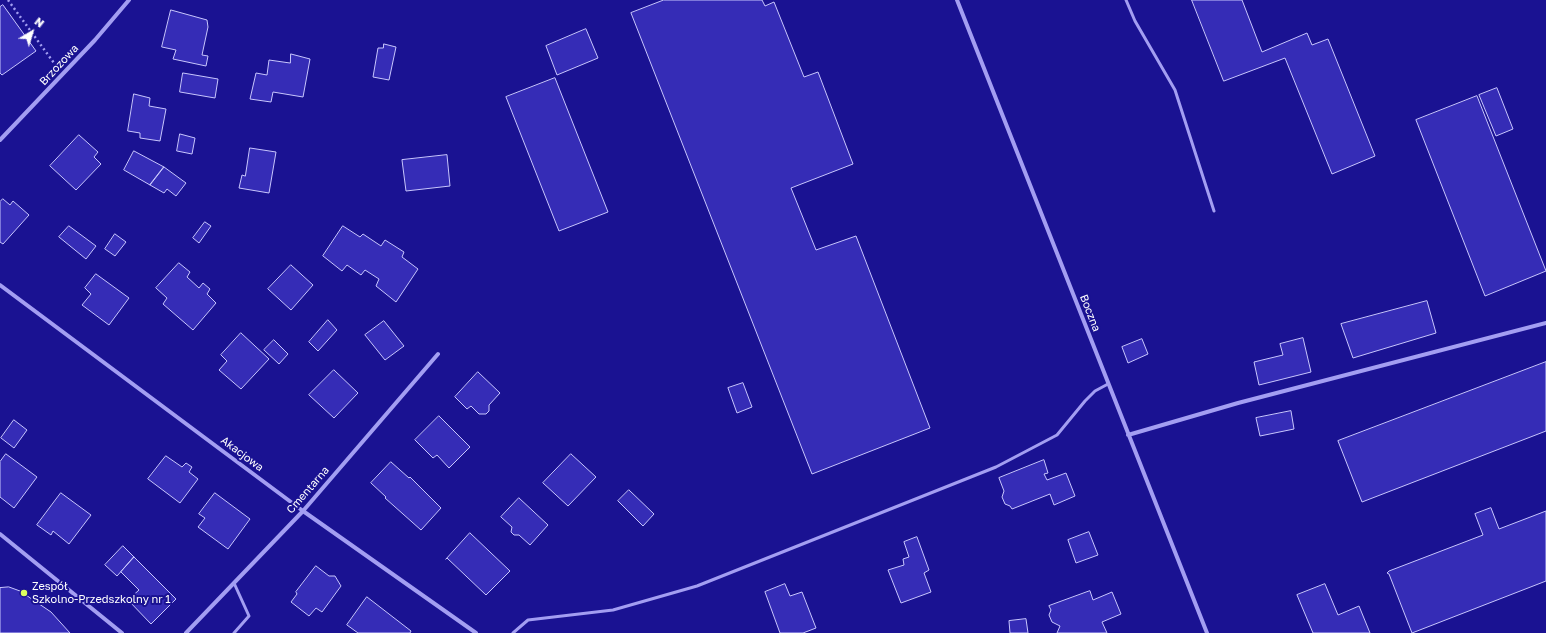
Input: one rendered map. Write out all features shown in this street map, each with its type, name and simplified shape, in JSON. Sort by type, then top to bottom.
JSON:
[{"type":"street","name":"Brzozowa","points":[[0,140],[96,40],[129,0]]},
{"type":"street","name":"Boczna","points":[[958,0],[1207,633]]},
{"type":"street","name":"Akacjowa","points":[[0,285],[303,511],[476,633]]},
{"type":"street","points":[[1128,435],[1282,392],[1546,323]]},
{"type":"street","name":"Cmentarna","points":[[186,633],[303,511],[438,354]]},
{"type":"street","points":[[0,534],[122,633]]},
{"type":"lane","points":[[1126,0],[1135,21],[1175,90],[1214,210]]},
{"type":"lane","points":[[513,633],[528,620],[613,610],[697,586],[996,467],[1057,435],[1085,401],[1095,391],[1108,384]]},
{"type":"lane","points":[[234,583],[249,616],[234,633]]},
{"type":"path","points":[[8,0],[63,75]]},
{"type":"building","points":[[664,0],[762,0],[765,6],[774,2],[804,77],[818,72],[853,164],[791,188],[816,250],[856,236],[930,428],[812,474],[631,13]]},
{"type":"building","points":[[1192,0],[1242,0],[1262,52],[1307,33],[1312,45],[1328,39],[1375,156],[1332,174],[1285,58],[1224,81]]},
{"type":"building","points":[[3,5],[36,51],[2,75],[0,73],[0,7]]},
{"type":"building","points":[[171,10],[207,20],[208,27],[202,55],[208,56],[206,66],[173,59],[176,50],[162,47]]},
{"type":"building","points":[[586,29],[598,58],[557,75],[546,46]]},
{"type":"building","points":[[384,44],[396,47],[389,80],[373,77],[378,48],[383,48]]},
{"type":"building","points":[[291,54],[310,59],[303,97],[273,92],[271,102],[250,99],[256,73],[267,75],[269,60],[290,63]]},
{"type":"building","points":[[183,73],[218,79],[215,98],[180,92]]},
{"type":"building","points":[[555,78],[608,212],[559,231],[506,97]]},
{"type":"building","points":[[1497,88],[1513,129],[1496,136],[1479,95]]},
{"type":"building","points":[[134,94],[150,98],[149,106],[166,109],[160,141],[140,138],[140,133],[128,131]]},
{"type":"building","points":[[1477,96],[1546,271],[1485,296],[1416,120]]},
{"type":"building","points":[[180,134],[195,138],[192,154],[177,151]]},
{"type":"building","points":[[79,135],[98,152],[94,157],[101,164],[76,190],[50,166]]},
{"type":"building","points":[[250,148],[276,152],[269,193],[239,188],[242,175],[245,176]]},
{"type":"building","points":[[134,151],[164,167],[150,185],[124,170]]},
{"type":"building","points":[[447,155],[450,186],[406,191],[402,160]]},
{"type":"building","points":[[164,167],[186,183],[176,196],[167,189],[164,193],[150,185]]},
{"type":"building","points":[[3,199],[10,205],[13,201],[29,215],[3,244],[0,242],[0,202]]},
{"type":"building","points":[[205,222],[211,226],[199,243],[193,238]]},
{"type":"building","points":[[69,226],[96,246],[86,259],[59,237]]},
{"type":"building","points":[[343,226],[360,237],[363,234],[381,246],[385,240],[404,252],[402,257],[418,269],[396,302],[376,286],[379,279],[365,270],[361,275],[347,265],[342,271],[323,256]]},
{"type":"building","points":[[115,234],[126,242],[115,256],[105,249]]},
{"type":"building","points":[[179,263],[190,272],[187,277],[199,288],[203,283],[210,289],[207,294],[216,303],[193,330],[163,304],[167,298],[156,288]]},
{"type":"building","points":[[291,265],[313,285],[291,310],[268,289]]},
{"type":"building","points":[[96,274],[129,298],[109,325],[82,305],[91,294],[85,288]]},
{"type":"building","points":[[1427,301],[1436,333],[1353,358],[1341,324]]},
{"type":"building","points":[[328,320],[337,330],[318,351],[309,342]]},
{"type":"building","points":[[384,321],[404,346],[385,360],[365,335]]},
{"type":"building","points":[[241,333],[269,359],[241,389],[219,370],[227,361],[221,355]]},
{"type":"building","points":[[1303,338],[1311,372],[1259,385],[1254,362],[1283,355],[1280,344]]},
{"type":"building","points":[[1142,339],[1148,354],[1128,363],[1122,347]]},
{"type":"building","points":[[274,340],[288,354],[279,364],[264,350]]},
{"type":"building","points":[[1546,362],[1546,431],[1362,502],[1338,441]]},
{"type":"building","points":[[334,370],[358,393],[334,418],[309,395]]},
{"type":"building","points":[[478,372],[500,393],[489,405],[489,411],[486,414],[479,414],[471,406],[467,409],[455,397]]},
{"type":"building","points":[[743,383],[752,407],[737,413],[728,388]]},
{"type":"building","points":[[1291,411],[1294,429],[1260,436],[1256,418]]},
{"type":"building","points":[[439,416],[470,447],[449,468],[437,455],[433,458],[415,440]]},
{"type":"building","points":[[14,420],[27,430],[14,448],[1,438]]},
{"type":"building","points":[[6,454],[37,477],[14,508],[0,497],[0,462]]},
{"type":"building","points":[[571,454],[596,477],[568,506],[543,483]]},
{"type":"building","points":[[166,456],[182,467],[186,463],[192,467],[189,472],[198,479],[180,503],[148,479]]},
{"type":"building","points":[[1044,460],[1048,473],[1044,474],[1047,480],[1066,473],[1075,496],[1054,505],[1050,494],[1012,509],[1010,506],[1005,504],[1002,497],[1004,491],[999,478]]},
{"type":"building","points":[[391,462],[409,478],[410,477],[441,508],[421,530],[385,498],[386,497],[371,483]]},
{"type":"building","points":[[629,490],[654,514],[643,526],[618,501]]},
{"type":"building","points":[[61,493],[91,515],[69,544],[53,531],[51,535],[37,525]]},
{"type":"building","points":[[215,493],[250,519],[228,549],[198,527],[205,518],[199,514]]},
{"type":"building","points":[[519,498],[548,525],[530,545],[519,535],[514,535],[511,532],[512,527],[501,517]]},
{"type":"building","points":[[1491,508],[1499,529],[1546,511],[1546,581],[1412,633],[1389,574],[1387,573],[1483,535],[1475,514]]},
{"type":"building","points":[[1089,532],[1098,555],[1076,563],[1068,540]]},
{"type":"building","points":[[470,533],[510,571],[486,595],[447,558],[446,559]]},
{"type":"building","points":[[917,537],[929,570],[924,573],[931,592],[901,603],[888,570],[904,565],[903,559],[909,557],[904,542]]},
{"type":"building","points":[[123,546],[134,557],[117,576],[105,565]]},
{"type":"building","points":[[134,557],[176,599],[151,624],[128,600],[139,590],[121,572]]},
{"type":"building","points":[[316,566],[329,576],[335,576],[341,586],[322,612],[316,608],[309,616],[291,602],[297,594],[296,592]]},
{"type":"building","points":[[785,584],[790,596],[802,592],[816,628],[803,633],[780,633],[765,592]]},
{"type":"building","points":[[1325,584],[1338,615],[1359,606],[1370,633],[1313,633],[1297,595]]},
{"type":"building","points":[[9,587],[20,591],[51,612],[70,633],[0,633],[0,588]]},
{"type":"building","points":[[1090,591],[1093,600],[1112,592],[1121,614],[1102,622],[1107,633],[1057,633],[1060,626],[1052,622],[1049,615],[1051,610],[1049,606]]},
{"type":"building","points":[[367,597],[411,631],[410,633],[358,633],[347,625]]},
{"type":"building","points":[[1026,619],[1028,633],[1010,633],[1009,621]]},
{"type":"place","name":"Zespół Szkolno-Przedszkolny nr 1","points":[[24,593]]}]
